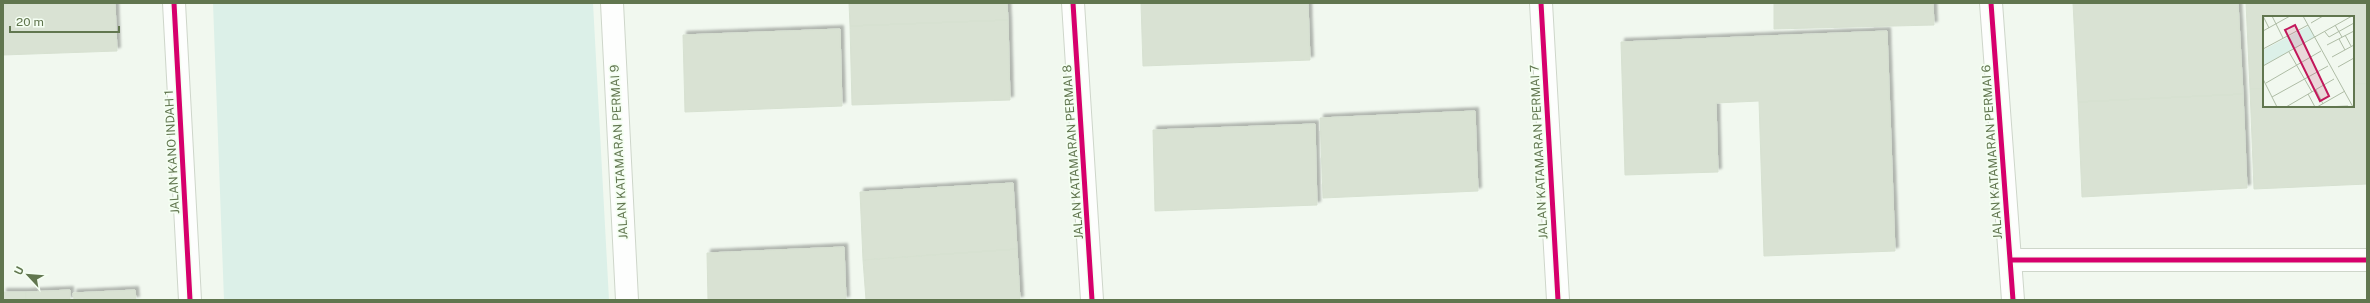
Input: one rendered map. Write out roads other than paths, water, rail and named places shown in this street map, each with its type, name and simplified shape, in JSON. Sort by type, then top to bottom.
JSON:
[{"type":"street","name":"JALAN KANO INDAH 1","points":[[174,3],[190,300]]},
{"type":"street","name":"JALAN KATAMARAN PERMAI 9","points":[[612,3],[627,300]]},
{"type":"street","name":"JALAN KATAMARAN PERMAI 8","points":[[1073,3],[1092,300]]},
{"type":"street","name":"JALAN KATAMARAN PERMAI 7","points":[[1541,3],[1558,300]]},
{"type":"street","name":"JALAN KATAMARAN PERMAI 6","points":[[1991,3],[2013,300]]},
{"type":"street","points":[[2011,260],[2367,260]]}]
